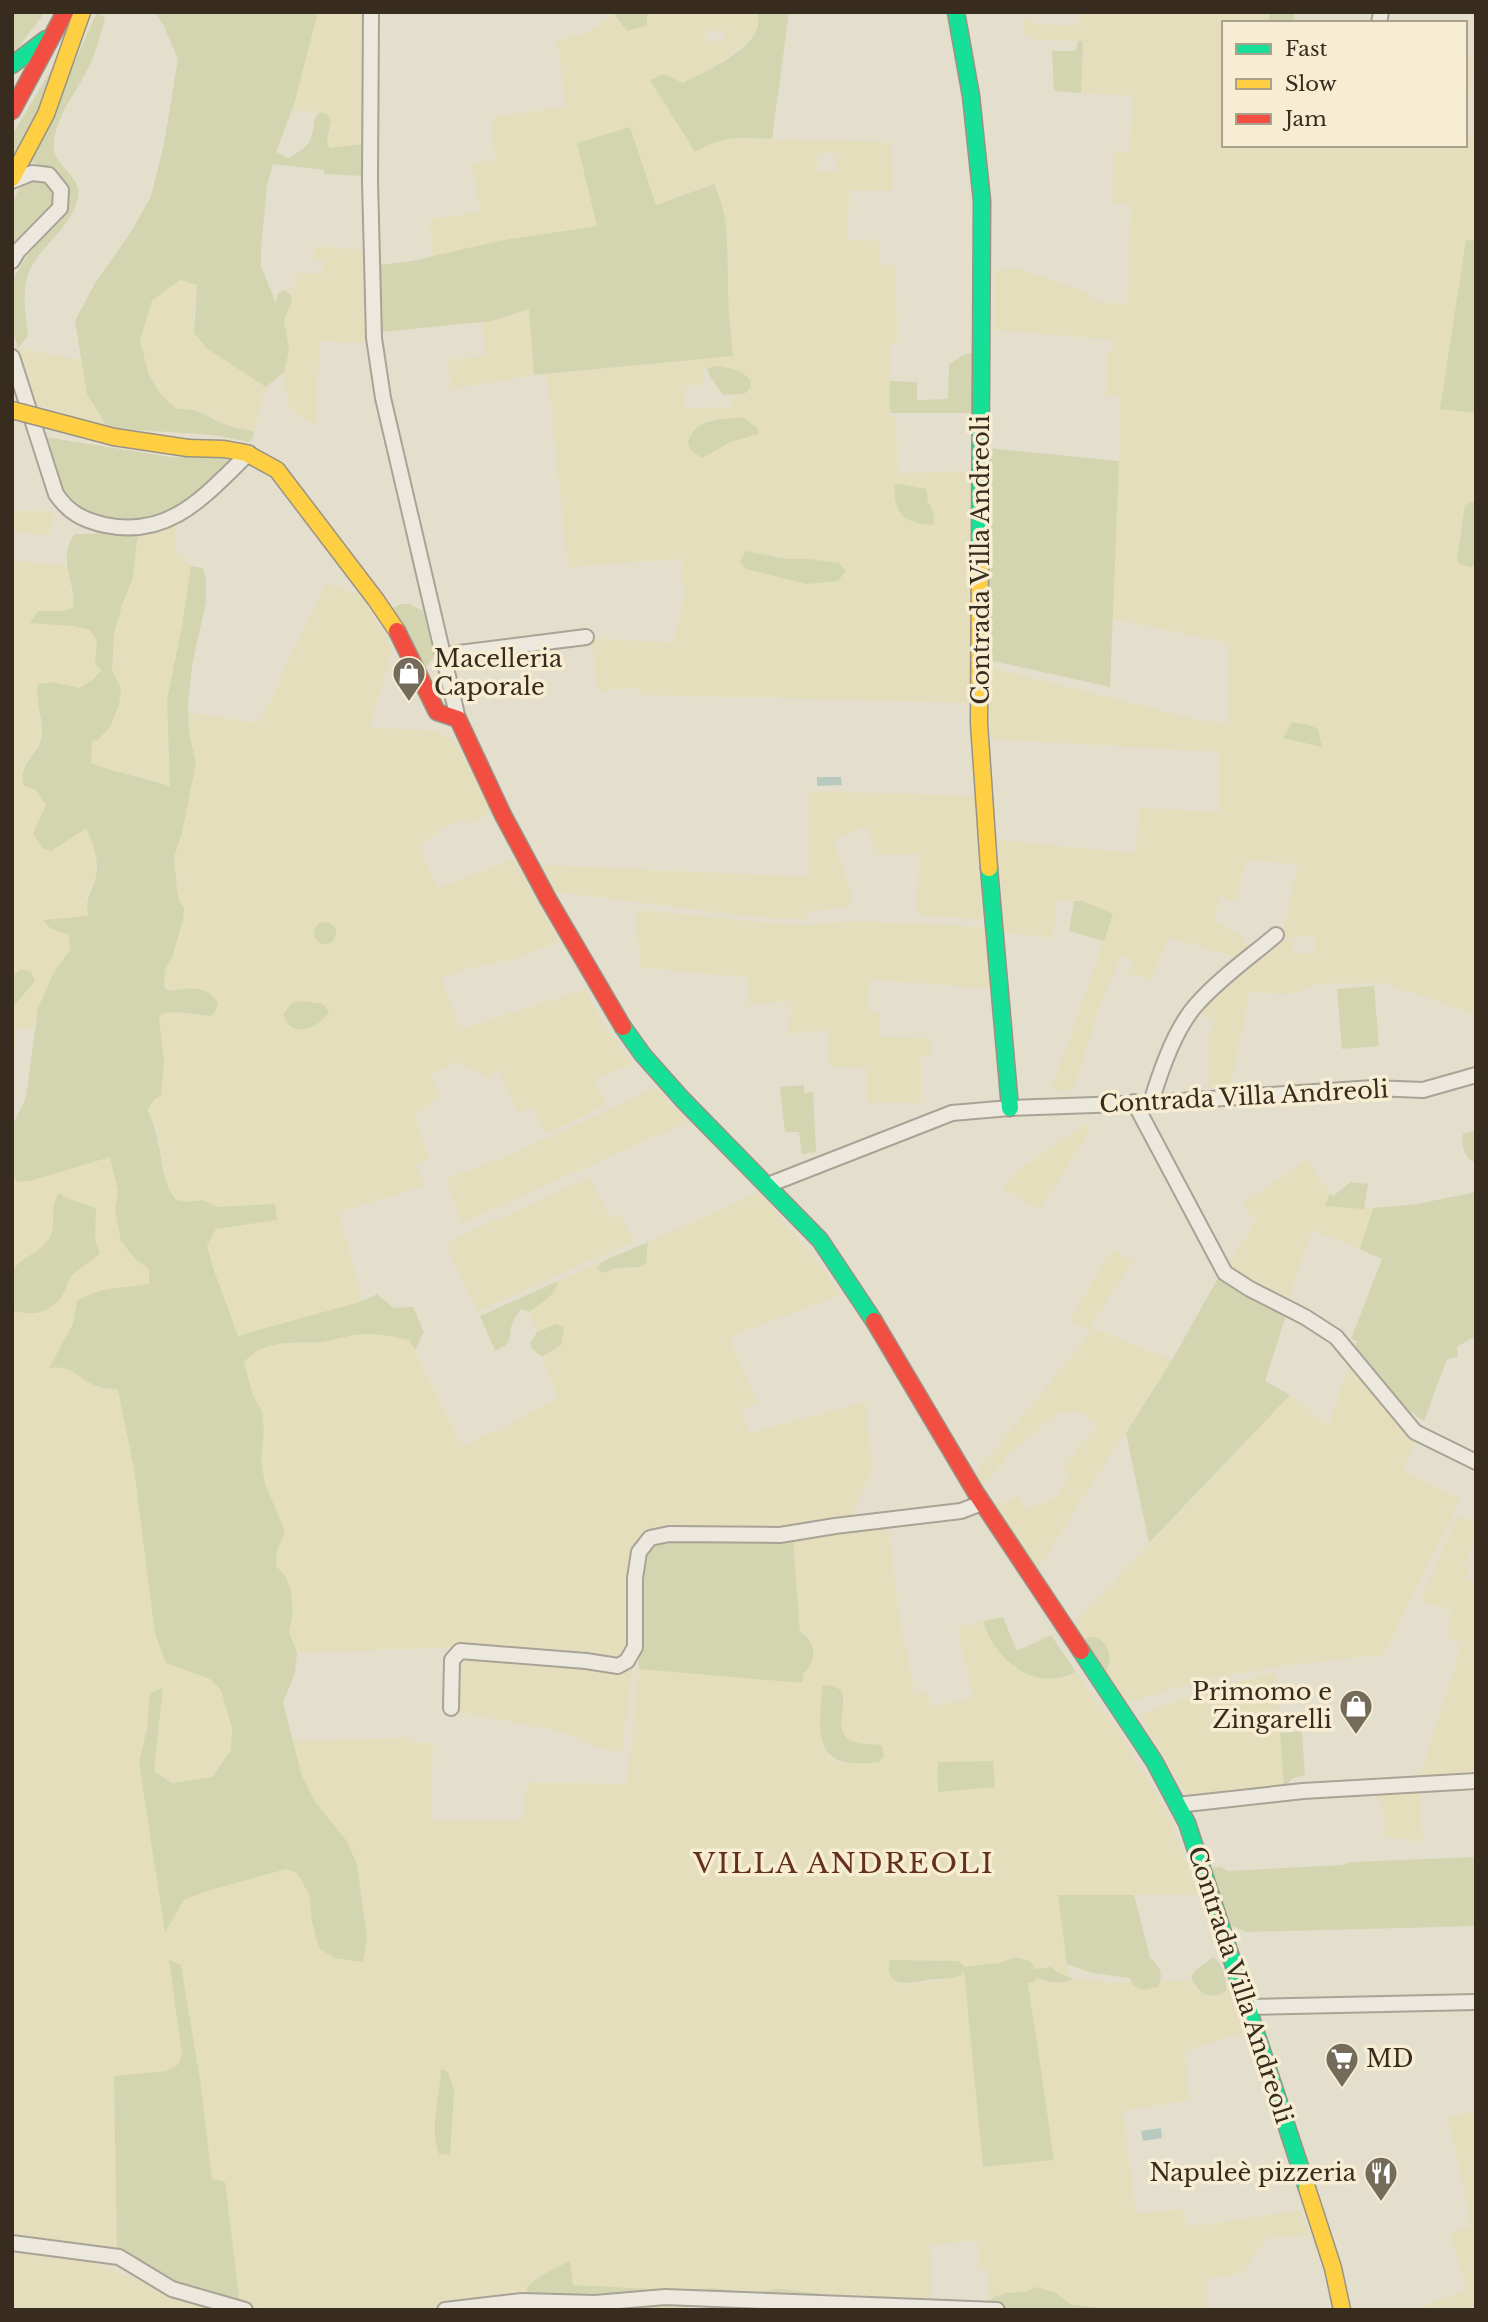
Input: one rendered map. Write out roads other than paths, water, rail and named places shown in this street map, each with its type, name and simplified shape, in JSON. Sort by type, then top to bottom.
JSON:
[{"type":"main road","points":[[12,111],[65,12]]},
{"type":"main road","points":[[12,179],[46,114],[82,12]]},
{"type":"main road","name":"Contrada Villa Andreoli","points":[[956,12],[971,96],[982,201],[979,723],[1010,1108]]},
{"type":"main road","points":[[12,65],[57,30]]},
{"type":"main road","points":[[12,76],[31,52]]},
{"type":"main road","points":[[12,410],[114,438],[188,448],[229,450],[249,453],[263,459],[276,470],[376,600],[398,633],[438,712],[458,719]]},
{"type":"main road","name":"Contrada Villa Andreoli","points":[[458,719],[503,815],[617,1020],[682,1100],[820,1240],[882,1334],[982,1503],[1154,1762],[1187,1823],[1333,2268],[1342,2310]]},
{"type":"main road","name":"Contrada Villa Andreoli","points":[[1333,2268],[1355,2310]]},
{"type":"street","points":[[371,12],[370,181],[374,338],[383,398],[458,719]]},
{"type":"street","points":[[12,179],[32,173],[49,175],[61,190],[60,208],[18,251],[12,261]]},
{"type":"street","points":[[12,357],[56,494],[66,509],[90,521],[122,528],[154,526],[188,507],[249,453]]},
{"type":"street","points":[[443,655],[586,637]]},
{"type":"street","points":[[1151,1103],[1174,1041],[1196,1005],[1276,935]]},
{"type":"street","name":"Contrada Villa Andreoli","points":[[768,1185],[952,1113],[1373,1088],[1423,1090],[1476,1075]]},
{"type":"street","points":[[1134,1102],[1225,1273],[1336,1337],[1415,1432],[1476,1462]]},
{"type":"street","points":[[451,1708],[452,1660],[460,1651],[618,1666],[627,1661],[635,1647],[635,1578],[639,1552],[650,1538],[668,1534],[780,1535],[961,1511],[982,1503]]},
{"type":"street","points":[[1177,1805],[1303,1791],[1476,1781]]},
{"type":"street","points":[[1247,2007],[1476,2002]]},
{"type":"street","points":[[12,2242],[120,2257],[172,2290],[245,2310]]},
{"type":"street","points":[[445,2310],[522,2301],[595,2303],[665,2297],[997,2310]]},
{"type":"place","name":"Macelleria Caporale","points":[[409,703]]},
{"type":"place","name":"Primomo e Zingarelli","points":[[1356,1736]]},
{"type":"place","name":"MD","points":[[1342,2089]]},
{"type":"place","name":"Napuleè pizzeria","points":[[1381,2203]]},
{"type":"district","name":"VILLA ANDREOLI","points":[[844,1863]]}]
